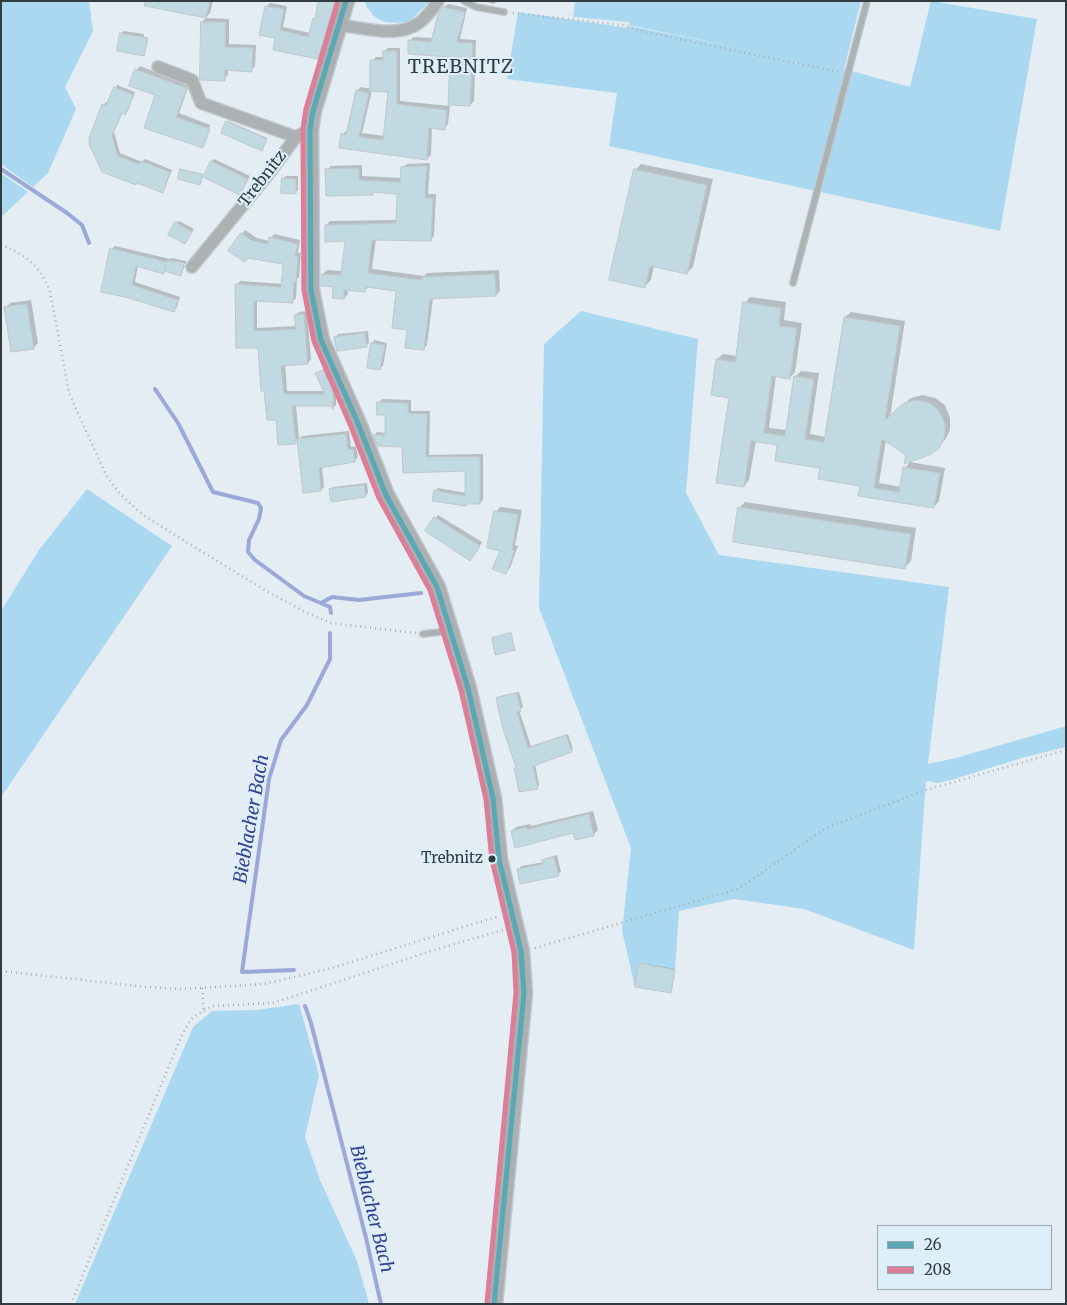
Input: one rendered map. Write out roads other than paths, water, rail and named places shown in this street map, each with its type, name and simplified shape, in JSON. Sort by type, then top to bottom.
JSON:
[{"type":"street","points":[[158,67],[192,80],[201,103],[303,134],[313,110],[346,1]]},
{"type":"street","points":[[340,25],[393,31],[414,26],[430,13],[438,1]]},
{"type":"street","name":"Trebnitz","points":[[192,267],[303,134]]},
{"type":"street","name":"Trebnitz","points":[[303,134],[311,290],[321,340],[358,421],[386,494],[437,587],[468,688],[493,798],[499,859],[521,951],[524,993],[494,1304]]},
{"type":"lane","points":[[464,1],[476,7],[504,12]]},
{"type":"lane","points":[[793,283],[867,1]]},
{"type":"lane","points":[[423,634],[451,631]]},
{"type":"waterway","name":"Bieblacher Bach","points":[[1,169],[82,225],[89,243]]},
{"type":"waterway","name":"Bieblacher Bach","points":[[155,389],[178,423],[213,492],[258,503],[261,508],[259,519],[249,540],[248,552],[255,560],[304,596],[330,607],[331,613]]},
{"type":"waterway","points":[[321,603],[332,597],[359,600],[421,593]]},
{"type":"waterway","name":"Bieblacher Bach","points":[[294,970],[242,972],[269,779],[281,740],[307,705],[330,659],[330,633]]},
{"type":"waterway","name":"Bieblacher Bach","points":[[305,1006],[366,1238],[381,1304]]},
{"type":"place","name":"Trebnitz","points":[[492,859]]},
{"type":"district","name":"TREBNITZ","points":[[461,68]]}]
